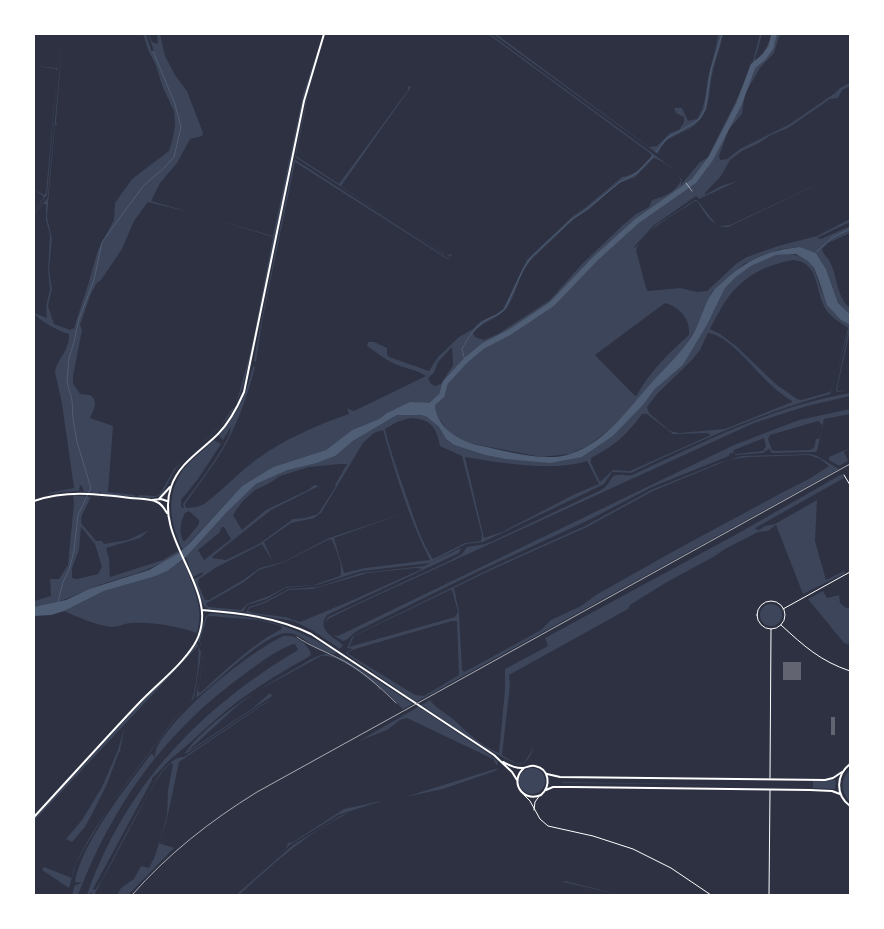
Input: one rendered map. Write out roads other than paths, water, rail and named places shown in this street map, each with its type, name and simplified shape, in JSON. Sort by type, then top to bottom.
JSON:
[{"type":"street","points":[[158,500],[171,485],[182,466],[219,433],[232,416],[244,392],[304,101],[324,34]]},
{"type":"street","points":[[844,475],[850,486]]},
{"type":"street","points":[[34,817],[140,701],[190,650],[198,635],[202,620],[202,610],[198,592],[174,535],[168,514],[171,485]]},
{"type":"street","points":[[34,501],[54,495],[77,493],[168,502]]},
{"type":"street","points":[[158,500],[168,514]]},
{"type":"street","points":[[783,608],[850,572]]},
{"type":"street","points":[[769,601],[777,603],[783,608],[784,617],[781,624],[770,629],[760,623],[757,616],[762,604],[769,601]]},
{"type":"street","points":[[202,610],[258,616],[301,629],[341,653],[501,761],[514,767],[537,766],[547,774],[554,776],[828,779],[842,772],[850,764]]},
{"type":"street","points":[[781,624],[815,655],[850,671]]},
{"type":"street","points":[[770,629],[770,779]]},
{"type":"street","points":[[501,761],[512,772],[517,780],[519,790],[530,801],[540,819],[553,828],[607,840],[648,856],[679,873],[711,895]]},
{"type":"street","points":[[517,780],[518,775],[524,768]]},
{"type":"street","points":[[840,794],[839,783],[842,772]]},
{"type":"street","points":[[534,810],[535,802],[548,785],[547,774]]},
{"type":"street","points":[[546,790],[572,787],[829,790],[840,794],[850,806]]},
{"type":"street","points":[[769,895],[770,789]]},
{"type":"street","points":[[523,794],[534,797],[541,795]]},
{"type":"waterway","points":[[656,152],[667,138],[700,118],[705,109],[711,70],[722,34]]},
{"type":"waterway","points":[[430,406],[442,395],[445,383],[465,361],[483,346],[510,332],[552,304],[595,259],[637,221],[694,181],[711,158],[739,104],[753,66],[764,57],[771,47],[774,34]]},
{"type":"waterway","points":[[58,602],[74,551],[78,515],[91,488],[77,442],[72,400],[67,382],[69,358],[79,319],[94,280],[102,242],[144,185],[174,157],[181,127],[175,104],[153,51]]},
{"type":"waterway","points":[[465,361],[462,349],[467,340],[480,325],[505,309],[523,269],[531,257],[571,220],[620,182],[637,173],[653,156]]},
{"type":"waterway","points":[[816,252],[833,237],[850,229]]},
{"type":"railway","points":[[132,895],[190,839],[257,792],[850,464]]}]
